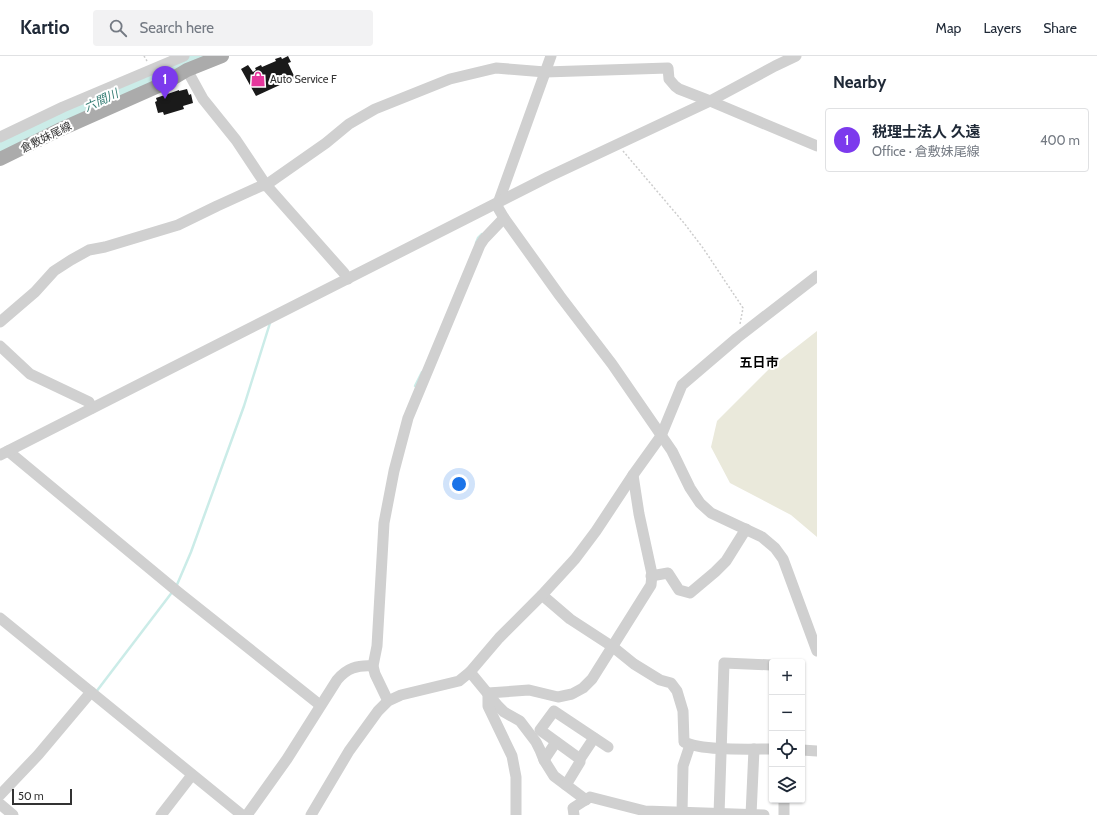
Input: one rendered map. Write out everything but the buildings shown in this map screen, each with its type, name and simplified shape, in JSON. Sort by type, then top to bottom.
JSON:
[{"type":"main road","name":"倉敷妹尾線","points":[[0,159],[59,130],[164,83],[187,70],[222,56]]},
{"type":"street","points":[[0,137],[63,106],[184,56]]},
{"type":"street","points":[[551,56],[497,206],[560,296],[612,364],[672,452],[690,488],[700,503],[711,513],[762,537],[775,548],[783,559],[817,651]]},
{"type":"street","points":[[320,705],[4,453],[91,406],[499,199],[710,100],[796,56]]},
{"type":"street","points":[[0,322],[35,292],[54,271],[89,250],[106,247],[178,225],[266,185],[326,143],[349,124],[375,109],[450,79],[496,68],[545,72],[668,68],[669,79],[675,86],[817,146]]},
{"type":"street","points":[[187,70],[203,99],[236,140],[266,185],[346,276]]},
{"type":"street","points":[[388,701],[375,674],[373,666],[377,646],[384,523],[394,471],[408,418],[480,245],[504,218]]},
{"type":"street","points":[[311,815],[349,751],[374,716],[388,701],[401,695],[459,681],[470,672],[499,638],[575,559],[596,532],[633,475],[661,436],[682,385],[737,338],[817,276]]},
{"type":"street","points":[[0,346],[30,374],[91,406]]},
{"type":"street","points":[[488,693],[529,690],[558,697],[572,694],[583,688],[592,679],[651,585],[651,576],[633,475]]},
{"type":"street","points":[[651,576],[668,573],[679,590],[690,594],[726,561],[746,529]]},
{"type":"street","points":[[542,595],[570,619],[613,647],[634,664],[660,680],[671,683],[677,691],[683,711],[684,742],[690,745],[720,748],[769,749]]},
{"type":"street","points":[[0,618],[242,815]]},
{"type":"street","points":[[719,815],[720,748],[724,663],[769,665]]},
{"type":"street","points":[[247,815],[286,759],[320,705],[344,672],[352,668],[365,665],[373,666]]},
{"type":"street","points":[[470,672],[504,712],[520,721],[536,742],[544,760],[554,776],[586,800]]},
{"type":"street","points":[[14,815],[0,802],[38,755],[93,693]]},
{"type":"street","points":[[488,693],[488,706],[512,756],[516,777],[516,815]]},
{"type":"street","points":[[580,759],[540,730],[554,711],[608,747]]},
{"type":"street","points":[[566,785],[580,762],[580,759],[594,738]]},
{"type":"street","points":[[544,760],[556,742]]},
{"type":"street","points":[[682,813],[683,766],[690,745]]},
{"type":"street","points":[[751,815],[754,749]]},
{"type":"street","points":[[805,750],[817,751]]},
{"type":"street","points":[[161,815],[192,775]]},
{"type":"street","points":[[574,815],[574,808],[590,797],[644,813],[764,815]]},
{"type":"street","points":[[784,803],[784,815]]},
{"type":"path","points":[[618,144],[684,223],[703,248],[743,308],[737,338]]},
{"type":"shaded area","points":[[817,331],[817,537],[791,515],[730,483],[711,447],[717,421],[771,367]]},
{"type":"waterway","name":"六間川","points":[[0,148],[100,100],[203,56]]},
{"type":"waterway","points":[[476,243],[482,234]]},
{"type":"waterway","points":[[176,587],[191,552],[244,406],[270,323]]},
{"type":"waterway","points":[[415,386],[422,372]]},
{"type":"waterway","points":[[96,692],[173,591]]},
{"type":"place","name":"Auto Service F","points":[[258,79]]},
{"type":"place","name":"税理士法人 久遠","points":[[165,99]]},
{"type":"district","name":"五日市","points":[[759,362]]}]
